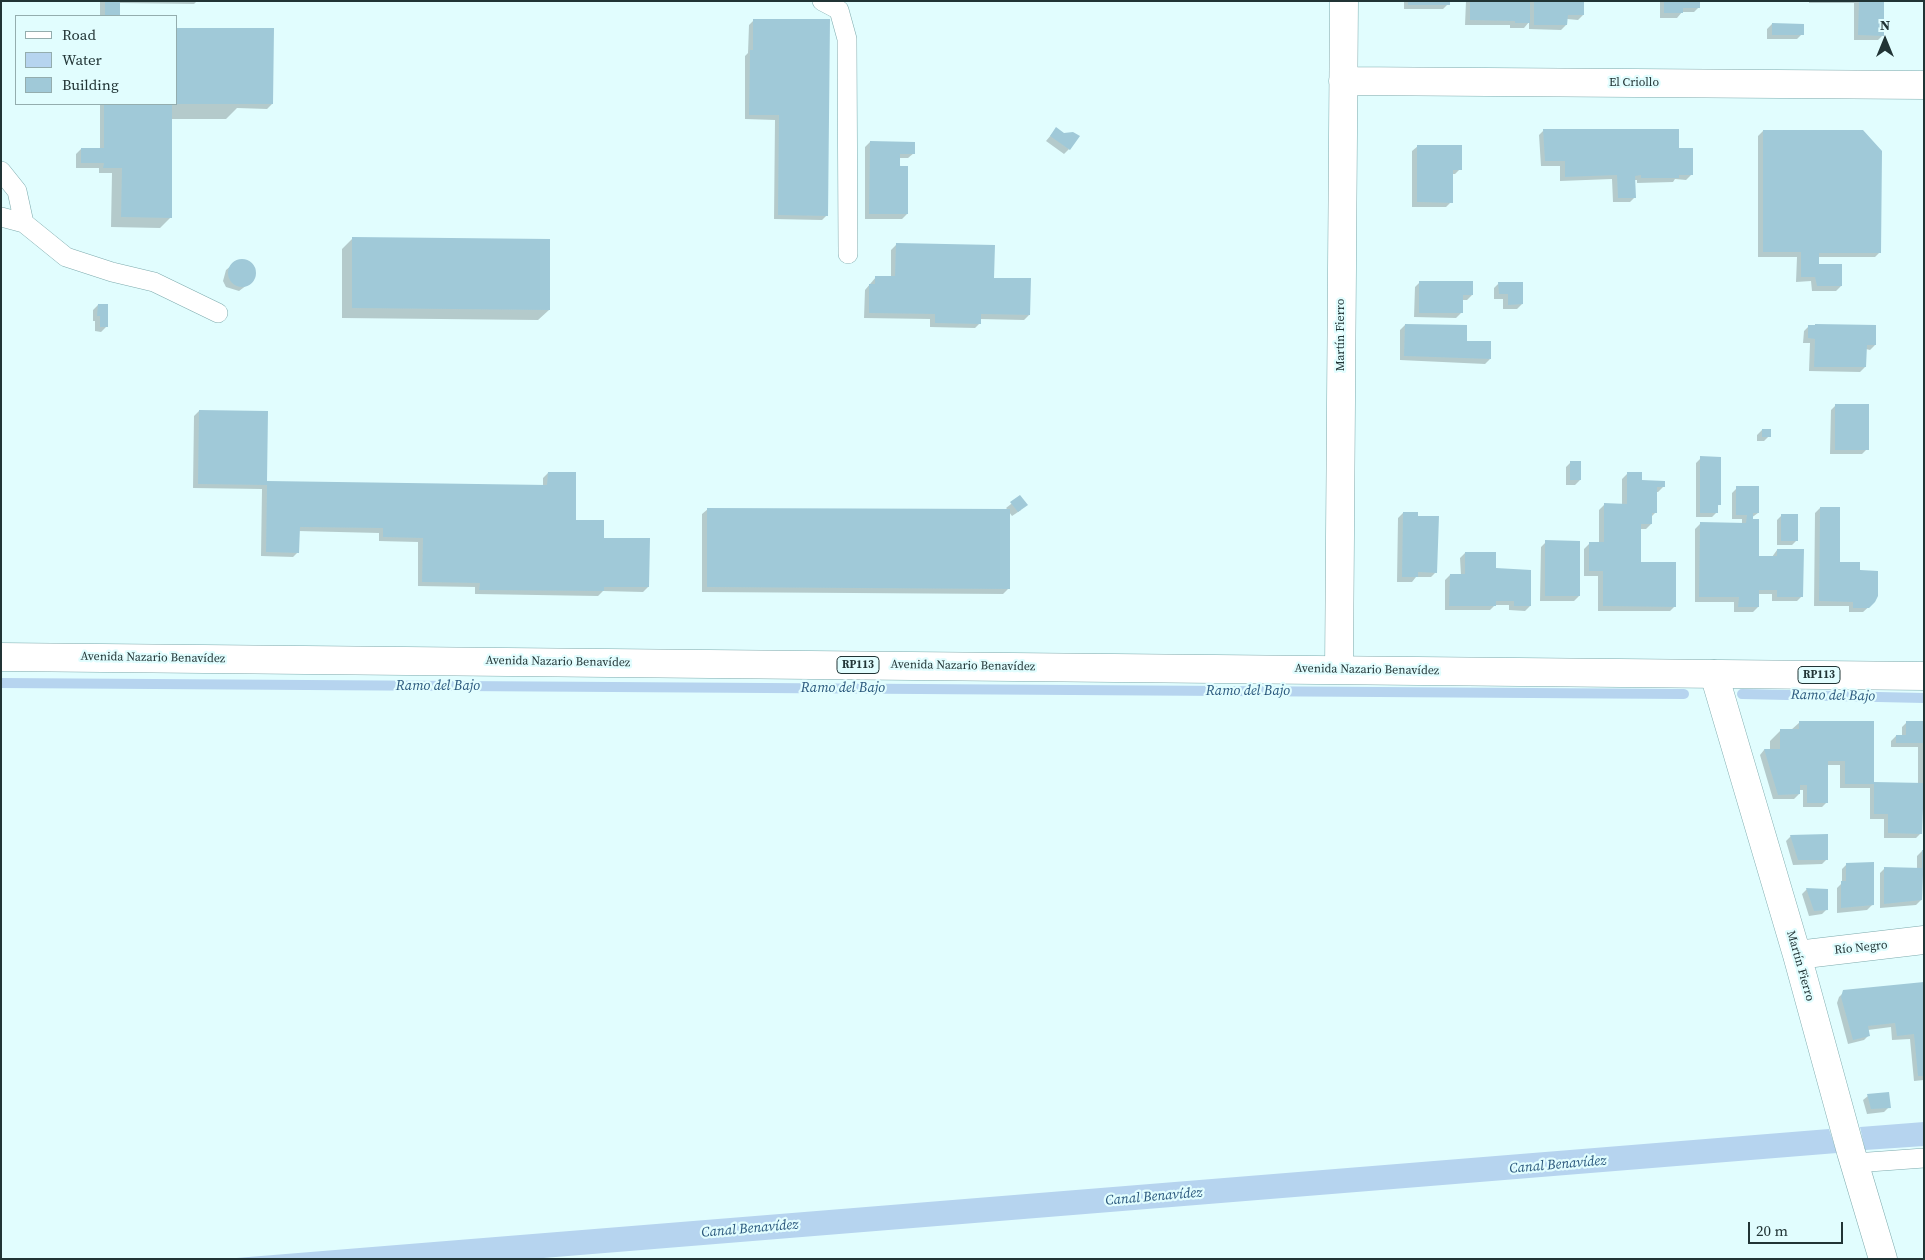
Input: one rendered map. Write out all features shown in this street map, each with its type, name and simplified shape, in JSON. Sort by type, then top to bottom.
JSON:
[{"type":"street","name":"Martín Fierro","points":[[1339,669],[1344,1]]},
{"type":"street","name":"El Criollo","points":[[1343,80],[1924,85]]},
{"type":"street","name":"Avenida Nazario Benavídez","points":[[1,657],[1924,676]]},
{"type":"street","name":"Martín Fierro","points":[[1714,674],[1797,955],[1850,1148],[1883,1259]]},
{"type":"street","name":"Río Negro","points":[[1797,955],[1924,940]]},
{"type":"lane","points":[[822,1],[839,10],[847,39],[848,254]]},
{"type":"lane","points":[[1,171],[17,191],[24,223]]},
{"type":"lane","points":[[1,217],[24,223],[66,257],[112,272],[154,282],[218,313]]},
{"type":"lane","points":[[1850,1148],[1924,1158]]},
{"type":"water","points":[[1924,1122],[1924,1146],[1865,1150],[1860,1127]]},
{"type":"water","name":"Canal Benavídez","points":[[1829,1129],[1837,1153],[531,1259],[224,1259]]},
{"type":"building","points":[[105,1],[120,1],[120,15],[105,15]]},
{"type":"building","points":[[1408,1],[1450,1],[1450,5],[1408,5]]},
{"type":"building","points":[[1470,1],[1530,1],[1530,23],[1470,20]]},
{"type":"building","points":[[1534,1],[1584,1],[1584,15],[1568,15],[1567,25],[1534,25]]},
{"type":"building","points":[[1664,1],[1700,1],[1700,8],[1683,8],[1683,13],[1664,13]]},
{"type":"building","points":[[1859,1],[1884,1],[1884,36],[1858,35]]},
{"type":"building","points":[[753,19],[830,19],[828,216],[778,215],[779,115],[749,115],[750,50],[753,50]]},
{"type":"building","points":[[1772,23],[1804,24],[1804,35],[1772,35]]},
{"type":"building","points":[[178,28],[274,28],[273,104],[178,104]]},
{"type":"building","points":[[104,105],[172,105],[172,218],[121,217],[122,168],[103,168],[104,163],[81,163],[81,148],[104,148]]},
{"type":"building","points":[[1056,127],[1064,133],[1073,132],[1080,136],[1070,150],[1050,136]]},
{"type":"building","points":[[1543,129],[1679,129],[1679,148],[1693,148],[1693,175],[1679,175],[1679,178],[1641,178],[1641,175],[1635,176],[1636,198],[1618,198],[1617,175],[1565,177],[1565,161],[1545,161]]},
{"type":"building","points":[[1763,130],[1863,130],[1882,151],[1881,253],[1819,253],[1819,264],[1842,264],[1842,286],[1817,286],[1815,277],[1801,277],[1801,252],[1763,252]]},
{"type":"building","points":[[870,141],[915,142],[915,154],[900,154],[900,166],[908,166],[908,214],[869,214]]},
{"type":"building","points":[[1417,145],[1462,145],[1462,170],[1453,170],[1453,203],[1417,202]]},
{"type":"building","points":[[352,237],[550,239],[550,310],[352,308]]},
{"type":"building","points":[[896,243],[995,245],[994,278],[1031,278],[1030,315],[981,314],[981,324],[935,323],[935,314],[869,313],[869,284],[875,284],[875,276],[895,276]]},
{"type":"building","points":[[242,259],[252,263],[256,273],[252,283],[242,287],[232,283],[228,273],[232,263]]},
{"type":"building","points":[[1419,281],[1473,281],[1473,295],[1463,295],[1463,313],[1419,313]]},
{"type":"building","points":[[1498,282],[1523,282],[1523,304],[1508,305],[1508,294],[1499,294]]},
{"type":"building","points":[[98,304],[108,304],[108,327],[100,327],[100,316],[97,316]]},
{"type":"building","points":[[1405,324],[1467,325],[1467,341],[1491,341],[1491,359],[1404,356]]},
{"type":"building","points":[[1808,325],[1876,325],[1876,345],[1867,345],[1866,367],[1814,367],[1815,339],[1808,338]]},
{"type":"building","points":[[1835,404],[1869,404],[1869,450],[1835,450]]},
{"type":"building","points":[[199,410],[268,411],[267,481],[547,485],[548,472],[576,472],[576,520],[604,520],[604,538],[650,538],[649,587],[604,587],[604,591],[479,590],[480,583],[422,582],[423,538],[383,537],[383,528],[300,527],[299,553],[266,552],[267,485],[198,484]]},
{"type":"building","points":[[1762,429],[1771,429],[1771,437],[1762,437]]},
{"type":"building","points":[[1700,456],[1721,457],[1721,505],[1718,505],[1718,513],[1700,513]]},
{"type":"building","points":[[1570,461],[1581,461],[1581,480],[1570,480]]},
{"type":"building","points":[[1627,472],[1642,472],[1642,480],[1665,481],[1665,487],[1657,487],[1657,513],[1652,513],[1652,524],[1641,524],[1641,562],[1676,562],[1676,607],[1603,606],[1603,571],[1589,571],[1589,542],[1604,542],[1604,503],[1627,504]]},
{"type":"building","points":[[1736,486],[1759,486],[1759,513],[1753,513],[1753,519],[1759,519],[1759,556],[1777,556],[1777,549],[1804,549],[1803,597],[1777,597],[1777,590],[1759,590],[1759,607],[1738,607],[1739,597],[1699,597],[1700,522],[1746,523],[1747,515],[1736,515]]},
{"type":"building","points":[[1020,495],[1028,505],[1018,512],[1010,502]]},
{"type":"building","points":[[1820,507],[1840,507],[1840,562],[1860,562],[1860,570],[1878,571],[1878,596],[1869,608],[1853,608],[1853,602],[1819,601]]},
{"type":"building","points":[[707,508],[1010,509],[1010,589],[707,587]]},
{"type":"building","points":[[1403,512],[1418,512],[1418,516],[1439,516],[1437,573],[1418,572],[1418,577],[1402,577]]},
{"type":"building","points":[[1781,514],[1798,514],[1798,541],[1781,541]]},
{"type":"building","points":[[1545,540],[1580,541],[1580,596],[1545,596]]},
{"type":"building","points":[[1465,552],[1496,552],[1496,568],[1531,570],[1531,606],[1514,606],[1514,601],[1496,601],[1496,606],[1449,606],[1450,574],[1465,574]]},
{"type":"building","points":[[1799,721],[1874,721],[1874,782],[1924,783],[1922,834],[1888,833],[1888,814],[1874,814],[1874,784],[1845,784],[1845,761],[1828,761],[1828,803],[1807,803],[1807,785],[1800,785],[1800,794],[1778,795],[1764,749],[1780,749],[1780,729],[1799,729]]},
{"type":"building","points":[[1906,721],[1924,721],[1924,743],[1896,743],[1896,735],[1906,735]]},
{"type":"building","points":[[1828,834],[1828,860],[1798,860],[1790,835]]},
{"type":"building","points":[[1922,850],[1924,850],[1922,900],[1884,904],[1884,867],[1922,868]]},
{"type":"building","points":[[1874,862],[1874,905],[1841,908],[1841,881],[1846,881],[1846,863]]},
{"type":"building","points":[[1806,888],[1828,889],[1828,910],[1814,911]]},
{"type":"building","points":[[1924,982],[1924,1076],[1918,1076],[1914,1034],[1897,1036],[1895,1023],[1868,1026],[1870,1036],[1853,1040],[1841,997],[1843,990]]},
{"type":"building","points":[[1889,1092],[1891,1108],[1871,1109],[1867,1094]]},
{"type":"waterway","name":"Ramo del Bajo","points":[[1,683],[1684,694]]},
{"type":"waterway","name":"Ramo del Bajo","points":[[1742,694],[1924,698]]}]
